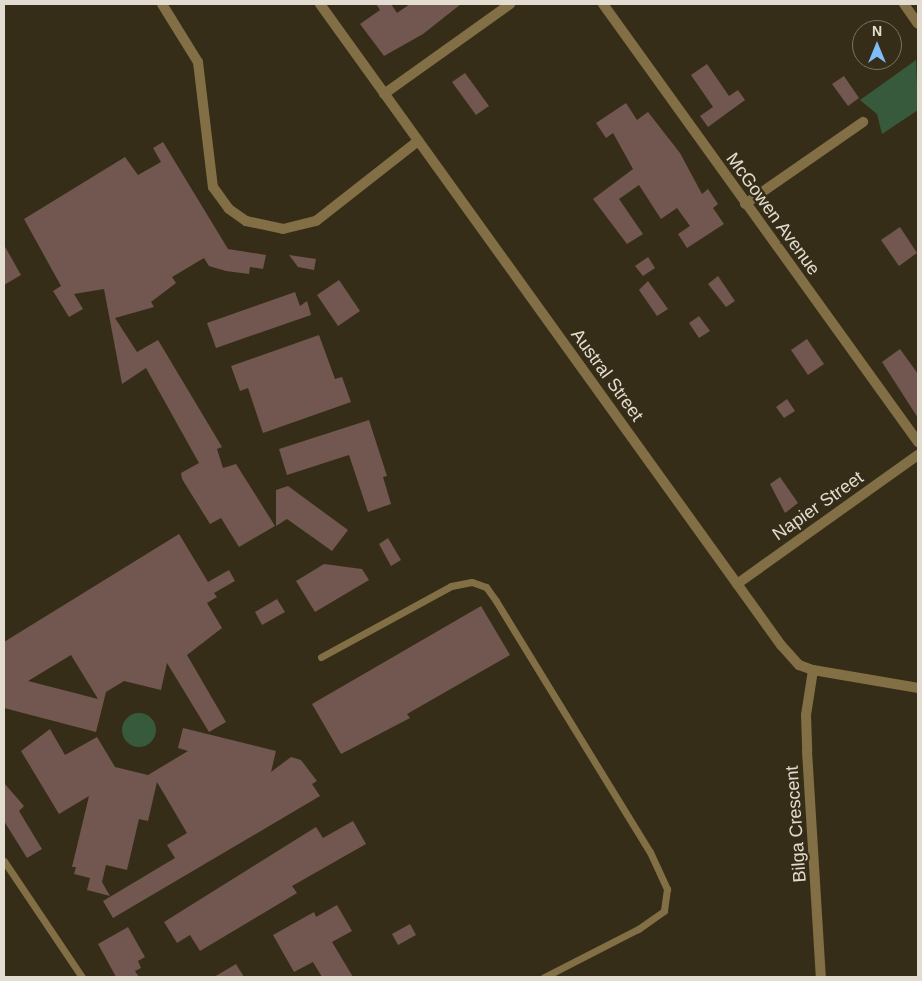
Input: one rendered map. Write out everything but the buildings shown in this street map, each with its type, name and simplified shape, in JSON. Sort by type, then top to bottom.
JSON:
[{"type":"street","points":[[162,4],[198,62],[212,187],[229,209],[246,221],[283,229],[316,221],[418,141]]},
{"type":"street","name":"Austral Street","points":[[320,4],[791,657],[813,670],[918,688]]},
{"type":"street","points":[[384,94],[510,4]]},
{"type":"street","name":"McGowen Avenue","points":[[603,4],[918,442]]},
{"type":"street","points":[[904,4],[918,24]]},
{"type":"street","points":[[745,204],[863,122]]},
{"type":"street","name":"Napier Street","points":[[737,584],[918,455]]},
{"type":"street","name":"Bilga Crescent","points":[[813,670],[807,708],[807,751],[821,977]]},
{"type":"lane","points":[[321,657],[451,586],[472,582],[486,587],[491,594],[650,852],[667,889],[664,911],[638,929],[544,977]]},
{"type":"lane","points":[[4,861],[82,977]]},
{"type":"green space","points":[[916,60],[918,110],[882,134],[877,114],[860,100]]},
{"type":"green space","points":[[139,713],[146,714],[151,718],[155,723],[155,737],[151,742],[146,746],[139,747],[132,746],[127,742],[123,737],[122,730],[123,723],[127,718],[132,714]]}]
